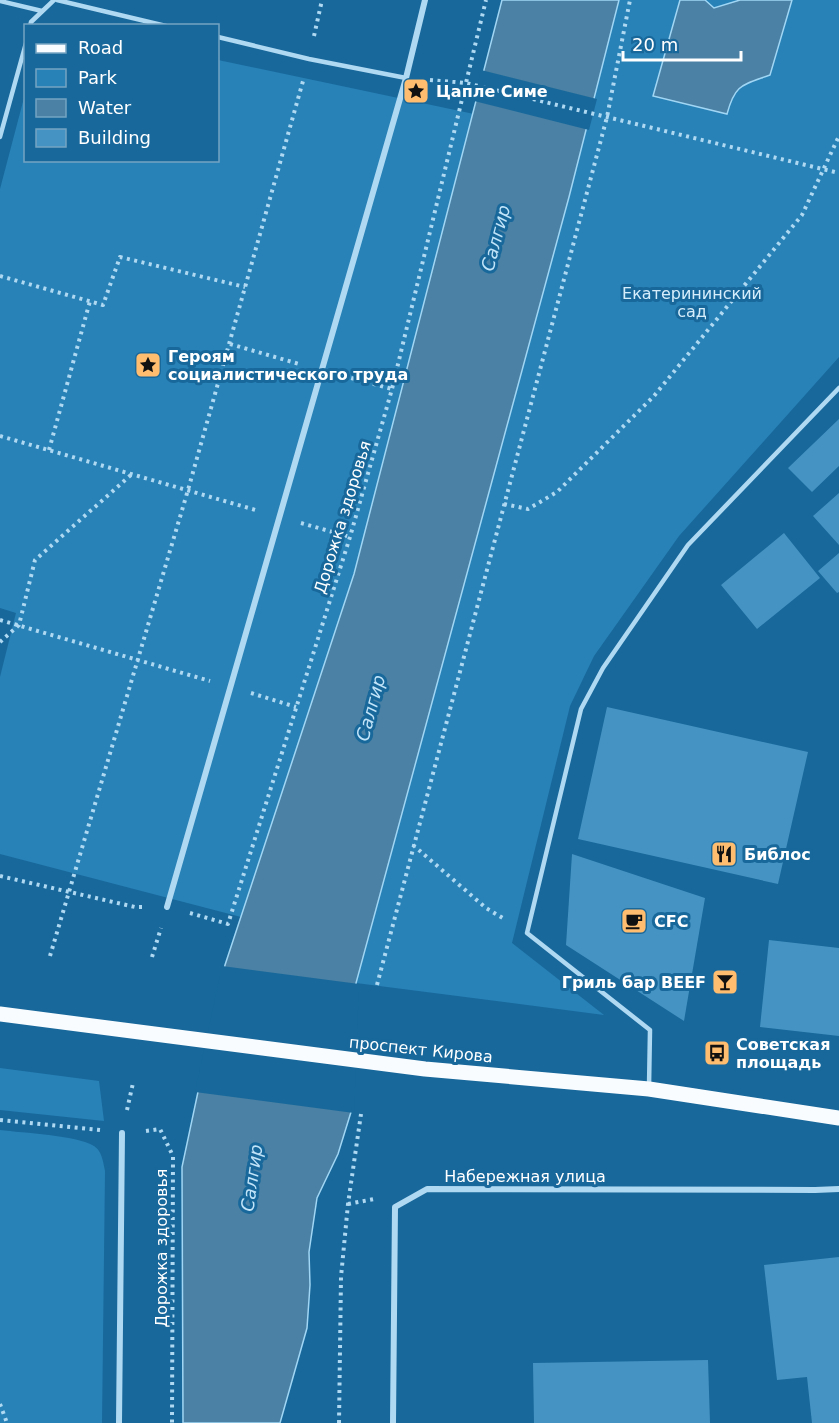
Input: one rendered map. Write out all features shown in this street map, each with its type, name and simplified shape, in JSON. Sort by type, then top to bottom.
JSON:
[{"type":"main road","name":"проспект Кирова","points":[[0,1014],[425,1069],[649,1089],[839,1118]]},
{"type":"street","points":[[167,907],[406,78],[425,0]]},
{"type":"street","points":[[119,1423],[122,1133]]},
{"type":"street","name":"Набережная улица","points":[[393,1423],[395,1207],[427,1189],[815,1191],[839,1189]]},
{"type":"lane","points":[[30,24],[56,0],[158,24]]},
{"type":"lane","points":[[0,2],[42,11]]},
{"type":"lane","points":[[219,38],[406,78]]},
{"type":"lane","points":[[0,137],[24,50]]},
{"type":"lane","points":[[649,1089],[650,1030],[527,933],[581,709],[603,668],[688,545],[839,388]]},
{"type":"path","points":[[50,956],[188,490],[309,59],[322,0]]},
{"type":"path","name":"Дорожка здоровья","points":[[167,907],[228,924],[350,537],[392,389],[469,83],[486,0]]},
{"type":"path","points":[[377,986],[607,117],[630,0]]},
{"type":"path","points":[[406,78],[469,83],[839,173]]},
{"type":"path","points":[[504,504],[528,508],[557,492],[654,396],[802,215],[839,136]]},
{"type":"path","points":[[0,276],[103,305],[120,257],[245,287]]},
{"type":"path","points":[[49,450],[90,301]]},
{"type":"path","points":[[0,436],[350,537]]},
{"type":"path","points":[[0,642],[19,625],[34,560],[132,474]]},
{"type":"path","points":[[0,620],[296,707]]},
{"type":"path","points":[[413,845],[486,908]]},
{"type":"path","points":[[0,876],[135,907],[167,907],[153,957]]},
{"type":"path","points":[[0,1120],[122,1133],[133,1083]]},
{"type":"path","points":[[339,1423],[341,1277],[348,1204],[362,1114]]},
{"type":"path","name":"Дорожка здоровья","points":[[122,1133],[160,1129],[174,1156],[172,1423]]},
{"type":"path","points":[[0,1404],[7,1423]]},
{"type":"green space","name":"Екатерининский сад","points":[[619,0],[839,0],[839,357],[679,536],[594,656],[570,706],[512,943],[604,1015],[356,983],[569,197]]},
{"type":"green space","points":[[219,60],[474,114],[354,574],[241,917],[0,854],[0,677],[16,613],[0,608],[0,189],[24,98],[24,162],[219,162]]},
{"type":"green space","points":[[0,1068],[99,1081],[104,1121],[0,1110]]},
{"type":"green space","points":[[0,1130],[75,1139],[94,1146],[102,1157],[105,1171],[102,1423],[0,1423]]},
{"type":"water","name":"Салгир","points":[[502,0],[619,0],[569,197],[356,983],[351,1112],[338,1154],[317,1198],[309,1252],[310,1285],[307,1328],[280,1423],[183,1423],[182,1167],[225,965],[354,574]]},
{"type":"water","points":[[680,0],[705,0],[714,8],[740,0],[792,0],[770,75],[741,87],[733,97],[727,114],[653,96]]},
{"type":"pier","points":[[481,70],[597,99],[589,130],[474,101]]},
{"type":"pier","points":[[222,966],[359,984],[354,1113],[195,1092]]},
{"type":"building","points":[[839,419],[839,466],[812,492],[788,468]]},
{"type":"building","points":[[839,493],[839,545],[813,516]]},
{"type":"building","points":[[784,533],[820,578],[757,629],[721,585]]},
{"type":"building","points":[[839,553],[839,592],[837,593],[818,571]]},
{"type":"building","points":[[607,707],[808,752],[778,884],[578,839]]},
{"type":"building","name":"CFC","points":[[572,854],[705,898],[684,1021],[566,945]]},
{"type":"building","points":[[769,940],[839,948],[839,1036],[760,1027]]},
{"type":"building","points":[[839,1257],[839,1423],[812,1423],[807,1377],[777,1380],[764,1265]]},
{"type":"building","points":[[708,1360],[710,1423],[534,1423],[533,1363]]},
{"type":"place","name":"Цапле Симе","points":[[416,91]]},
{"type":"place","name":"Героям социалистического труда","points":[[148,365]]},
{"type":"place","name":"Библос","points":[[724,854]]},
{"type":"place","name":"CFC","points":[[634,921]]},
{"type":"place","name":"Гриль бар BEEF","points":[[725,982]]},
{"type":"place","name":"Советская площадь","points":[[717,1053]]}]
